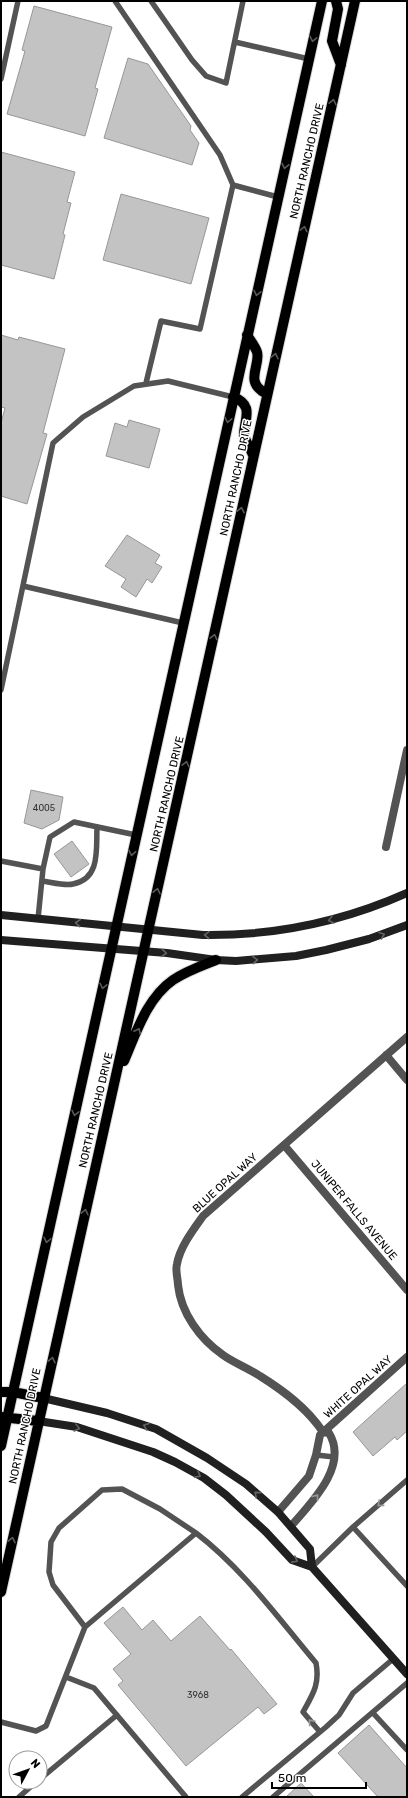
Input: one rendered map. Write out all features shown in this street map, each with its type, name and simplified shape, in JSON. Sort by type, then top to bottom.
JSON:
[{"type":"main road","name":"NORTH RANCHO DRIVE","points":[[1,1446],[4,1417],[14,1392],[136,835],[322,1]]},
{"type":"main road","points":[[336,1],[338,9],[332,41],[341,65]]},
{"type":"main road","name":"NORTH RANCHO DRIVE","points":[[1,1592],[355,1]]},
{"type":"main road","points":[[247,335],[257,352],[254,375],[255,382],[258,388],[267,394]]},
{"type":"main road","points":[[233,398],[241,401],[247,411],[244,435],[253,455]]},
{"type":"main road","points":[[1,915],[203,935],[236,936],[273,932],[347,916],[407,893]]},
{"type":"main road","points":[[1,940],[112,948],[216,960],[264,960],[296,956],[369,939],[407,925]]},
{"type":"main road","points":[[115,1079],[148,1009],[159,993],[175,978],[216,960]]},
{"type":"main road","points":[[1,1392],[14,1392],[107,1413],[156,1430],[207,1458],[239,1480],[278,1512],[310,1549],[312,1567]]},
{"type":"main road","points":[[4,1417],[77,1427],[153,1452],[204,1478],[226,1495],[266,1532],[292,1560],[312,1567],[407,1674]]},
{"type":"street","points":[[386,847],[405,770],[407,750]]},
{"type":"street","name":"BLUE OPAL WAY","points":[[291,1526],[319,1494],[330,1474],[334,1457],[334,1441],[329,1433],[323,1432],[314,1417],[296,1401],[260,1376],[223,1355],[207,1342],[194,1327],[180,1298],[176,1264],[187,1241],[203,1216],[407,1037]]},
{"type":"street","points":[[386,1055],[407,1080]]},
{"type":"street","name":"JUNIPER FALLS AVENUE","points":[[284,1145],[407,1290]]},
{"type":"street","name":"WHITE OPAL WAY","points":[[323,1432],[407,1357]]},
{"type":"street","points":[[278,1512],[309,1476],[316,1455],[317,1442],[323,1432]]},
{"type":"lane","points":[[1,79],[18,1]]},
{"type":"lane","points":[[115,1],[220,155],[233,185],[200,328],[161,321],[146,383]]},
{"type":"lane","points":[[151,1],[192,60],[206,76],[226,83],[243,1]]},
{"type":"lane","points":[[235,42],[308,59]]},
{"type":"lane","points":[[233,185],[278,197]]},
{"type":"lane","points":[[1,690],[53,443],[83,417],[134,386],[146,383],[168,381],[233,398]]},
{"type":"lane","points":[[23,586],[183,623]]},
{"type":"lane","points":[[38,919],[43,869],[50,837],[74,822],[136,835]]},
{"type":"lane","points":[[42,881],[72,885],[83,881],[92,873],[96,864],[97,827]]},
{"type":"lane","points":[[1,861],[43,869]]},
{"type":"lane","points":[[316,1455],[334,1457]]},
{"type":"lane","points":[[312,1567],[353,1527],[407,1480]]},
{"type":"lane","points":[[85,1627],[53,1585],[49,1572],[51,1542],[59,1528],[102,1490],[122,1489],[160,1508],[218,1550],[234,1565],[316,1663],[318,1675],[315,1689],[303,1712],[320,1732]]},
{"type":"lane","points":[[353,1527],[407,1586]]},
{"type":"lane","points":[[1,1722],[36,1731],[46,1726],[85,1627],[196,1533]]},
{"type":"lane","points":[[242,1797],[339,1715],[353,1693],[393,1659]]},
{"type":"lane","points":[[66,1677],[94,1688],[186,1797]]},
{"type":"lane","points":[[273,1797],[407,1683]]},
{"type":"lane","points":[[373,1712],[407,1750]]},
{"type":"lane","points":[[48,1772],[117,1715]]},
{"type":"lane","points":[[18,1797],[26,1790]]},
{"type":"building","points":[[34,6],[112,27],[95,88],[98,89],[85,136],[7,114],[25,51],[22,50]]},
{"type":"building","points":[[128,58],[148,64],[191,126],[190,130],[199,143],[192,165],[104,138]]},
{"type":"building","points":[[1,152],[75,172],[67,202],[71,203],[63,234],[65,235],[54,279],[1,265]]},
{"type":"building","points":[[121,194],[209,218],[191,284],[103,260]]},
{"type":"building","points":[[1,335],[18,340],[19,337],[65,349],[43,433],[47,434],[27,504],[1,496],[1,423],[5,408],[1,407]]},
{"type":"building","points":[[129,420],[160,429],[149,468],[106,456],[115,423],[127,427]]},
{"type":"building","points":[[127,535],[160,555],[155,563],[162,567],[152,583],[147,579],[136,597],[121,587],[126,579],[105,566]]},
{"type":"building","points":[[31,790],[63,797],[59,820],[42,829],[24,823]]},
{"type":"building","points":[[72,841],[89,864],[71,877],[54,854]]},
{"type":"building","points":[[407,1383],[407,1431],[397,1440],[395,1437],[373,1456],[353,1432]]},
{"type":"building","points":[[123,1607],[142,1630],[153,1620],[171,1641],[200,1616],[230,1650],[231,1649],[277,1704],[264,1714],[258,1707],[186,1766],[118,1685],[123,1681],[113,1669],[131,1654],[104,1623]]},
{"type":"building","points":[[369,1725],[407,1768],[407,1797],[378,1797],[338,1753]]},
{"type":"building","points":[[301,1783],[314,1797],[286,1797]]}]
